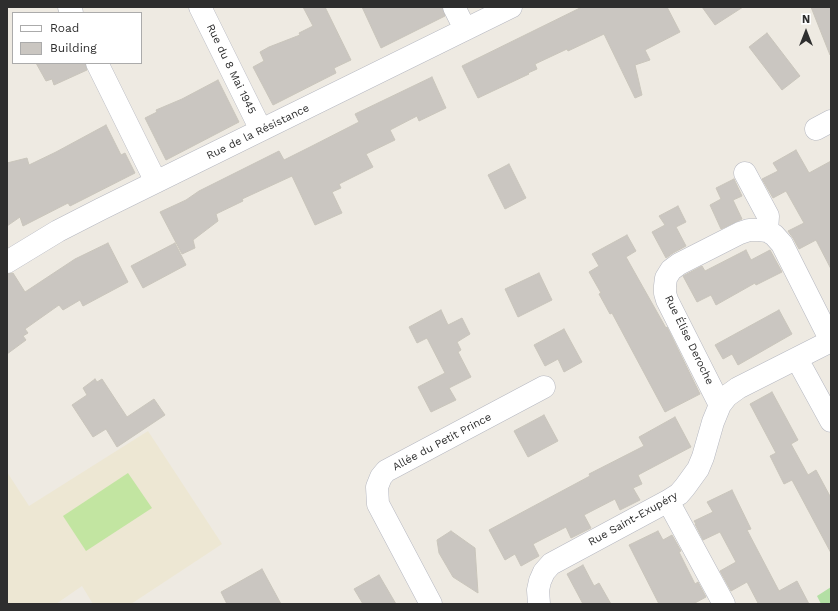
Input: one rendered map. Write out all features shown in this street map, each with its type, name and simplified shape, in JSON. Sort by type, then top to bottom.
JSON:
[{"type":"street","name":"Rue du 8 Mai 1945","points":[[200,7],[261,130]]},
{"type":"street","points":[[454,7],[464,29]]},
{"type":"street","name":"Rue de la Résistance","points":[[7,262],[58,231],[102,208],[511,7]]},
{"type":"street","points":[[97,64],[156,182]]},
{"type":"street","points":[[745,173],[768,216],[767,231],[774,235],[782,244],[831,341]]},
{"type":"street","name":"Rue Élise Deroche","points":[[720,405],[667,300],[665,293],[666,278],[671,270],[679,264],[740,233],[749,230],[767,231]]},
{"type":"street","name":"Rue Saint-Exupéry","points":[[539,604],[538,590],[540,581],[544,572],[551,564],[668,501],[679,494],[686,487],[698,469],[703,457],[712,422],[720,405],[727,396],[738,388],[831,341]]},
{"type":"street","points":[[797,359],[831,421]]},
{"type":"street","name":"Allée du Petit Prince","points":[[432,604],[378,504],[376,487],[381,477],[386,471],[544,387]]},
{"type":"street","points":[[668,501],[724,604]]},
{"type":"shaded area","points":[[148,431],[222,544],[131,604],[93,604],[82,586],[56,604],[7,604],[7,472],[29,506]]},
{"type":"green space","points":[[128,473],[152,508],[86,551],[63,516]]},
{"type":"green space","points":[[831,587],[831,604],[821,604],[817,596]]},
{"type":"building","points":[[303,7],[325,7],[351,60],[334,68],[336,73],[273,105],[253,67],[264,61],[260,52],[300,35],[299,33],[313,26]]},
{"type":"building","points":[[362,7],[442,7],[445,16],[381,48]]},
{"type":"building","points":[[582,7],[667,7],[680,32],[645,50],[650,60],[635,65],[642,95],[635,98],[604,34],[568,51],[567,49],[535,64],[537,69],[528,73],[529,74],[478,98],[462,66]]},
{"type":"building","points":[[702,7],[743,7],[715,25]]},
{"type":"building","points":[[811,7],[831,7],[831,55],[830,55]]},
{"type":"building","points":[[767,33],[800,76],[782,90],[749,47]]},
{"type":"building","points":[[37,64],[85,64],[87,70],[54,85],[52,79],[46,81]]},
{"type":"building","points":[[432,77],[446,108],[419,121],[417,116],[390,130],[395,140],[366,154],[373,167],[339,184],[341,188],[332,192],[342,213],[315,225],[292,176],[242,199],[243,201],[216,214],[218,221],[193,240],[195,248],[182,254],[160,212],[279,151],[284,160],[359,122],[355,114]]},
{"type":"building","points":[[218,80],[239,122],[166,160],[145,118],[157,112],[156,110],[182,99]]},
{"type":"building","points":[[106,125],[121,155],[125,153],[135,173],[70,206],[68,203],[23,226],[20,217],[7,226],[7,163],[27,158],[29,165]]},
{"type":"building","points":[[796,150],[809,173],[831,161],[831,269],[816,240],[799,249],[788,231],[804,223],[786,191],[773,198],[762,179],[778,171],[773,163]]},
{"type":"building","points":[[509,164],[526,198],[505,209],[488,175]]},
{"type":"building","points":[[734,179],[742,196],[733,200],[742,219],[721,229],[710,205],[721,199],[716,188]]},
{"type":"building","points":[[678,206],[686,222],[676,227],[686,246],[666,258],[652,232],[665,225],[659,216]]},
{"type":"building","points":[[627,235],[636,251],[626,257],[666,328],[667,327],[700,394],[665,412],[612,313],[610,314],[599,294],[601,293],[589,272],[599,266],[592,254]]},
{"type":"building","points":[[108,243],[128,282],[83,306],[80,300],[63,310],[59,305],[25,329],[28,333],[23,336],[26,340],[7,354],[7,274],[13,273],[25,292],[75,259]]},
{"type":"building","points":[[175,243],[186,265],[143,288],[131,266]]},
{"type":"building","points":[[746,250],[751,260],[770,250],[782,272],[756,285],[755,283],[716,305],[711,295],[697,302],[683,276],[702,266],[705,271]]},
{"type":"building","points":[[539,273],[552,300],[518,317],[505,289]]},
{"type":"building","points":[[441,310],[448,325],[462,318],[470,334],[457,342],[461,350],[458,352],[471,377],[449,388],[456,400],[431,412],[418,387],[445,373],[427,338],[417,343],[409,327]]},
{"type":"building","points":[[779,310],[792,334],[738,365],[732,354],[723,359],[715,345]]},
{"type":"building","points":[[564,329],[582,362],[564,372],[558,359],[545,366],[534,345]]},
{"type":"building","points":[[95,379],[97,382],[102,379],[127,417],[154,399],[165,415],[117,447],[106,429],[93,437],[72,405],[87,395],[83,388]]},
{"type":"building","points":[[772,392],[798,440],[791,444],[808,475],[816,470],[831,498],[831,553],[792,480],[784,484],[770,456],[776,453],[750,404]]},
{"type":"building","points":[[544,415],[558,441],[528,457],[514,431]]},
{"type":"building","points":[[675,417],[691,447],[638,475],[642,484],[633,488],[640,500],[620,510],[615,499],[584,515],[591,528],[571,538],[566,527],[533,544],[539,556],[521,566],[515,554],[505,560],[489,530],[590,476],[589,474],[644,446],[639,437]]},
{"type":"building","points":[[732,490],[751,529],[747,530],[779,591],[797,581],[809,604],[756,604],[758,603],[747,582],[731,591],[720,571],[736,562],[720,532],[703,540],[694,521],[713,512],[707,502]]},
{"type":"building","points":[[451,531],[475,548],[478,593],[453,577],[439,553],[437,540]]},
{"type":"building","points":[[658,531],[663,540],[672,535],[681,551],[679,552],[695,584],[698,582],[706,597],[693,604],[659,604],[629,545]]},
{"type":"building","points":[[583,565],[594,586],[599,583],[611,604],[583,604],[567,574]]},
{"type":"building","points":[[262,569],[281,604],[227,604],[221,592]]},
{"type":"building","points":[[379,575],[396,604],[363,604],[354,589]]}]
